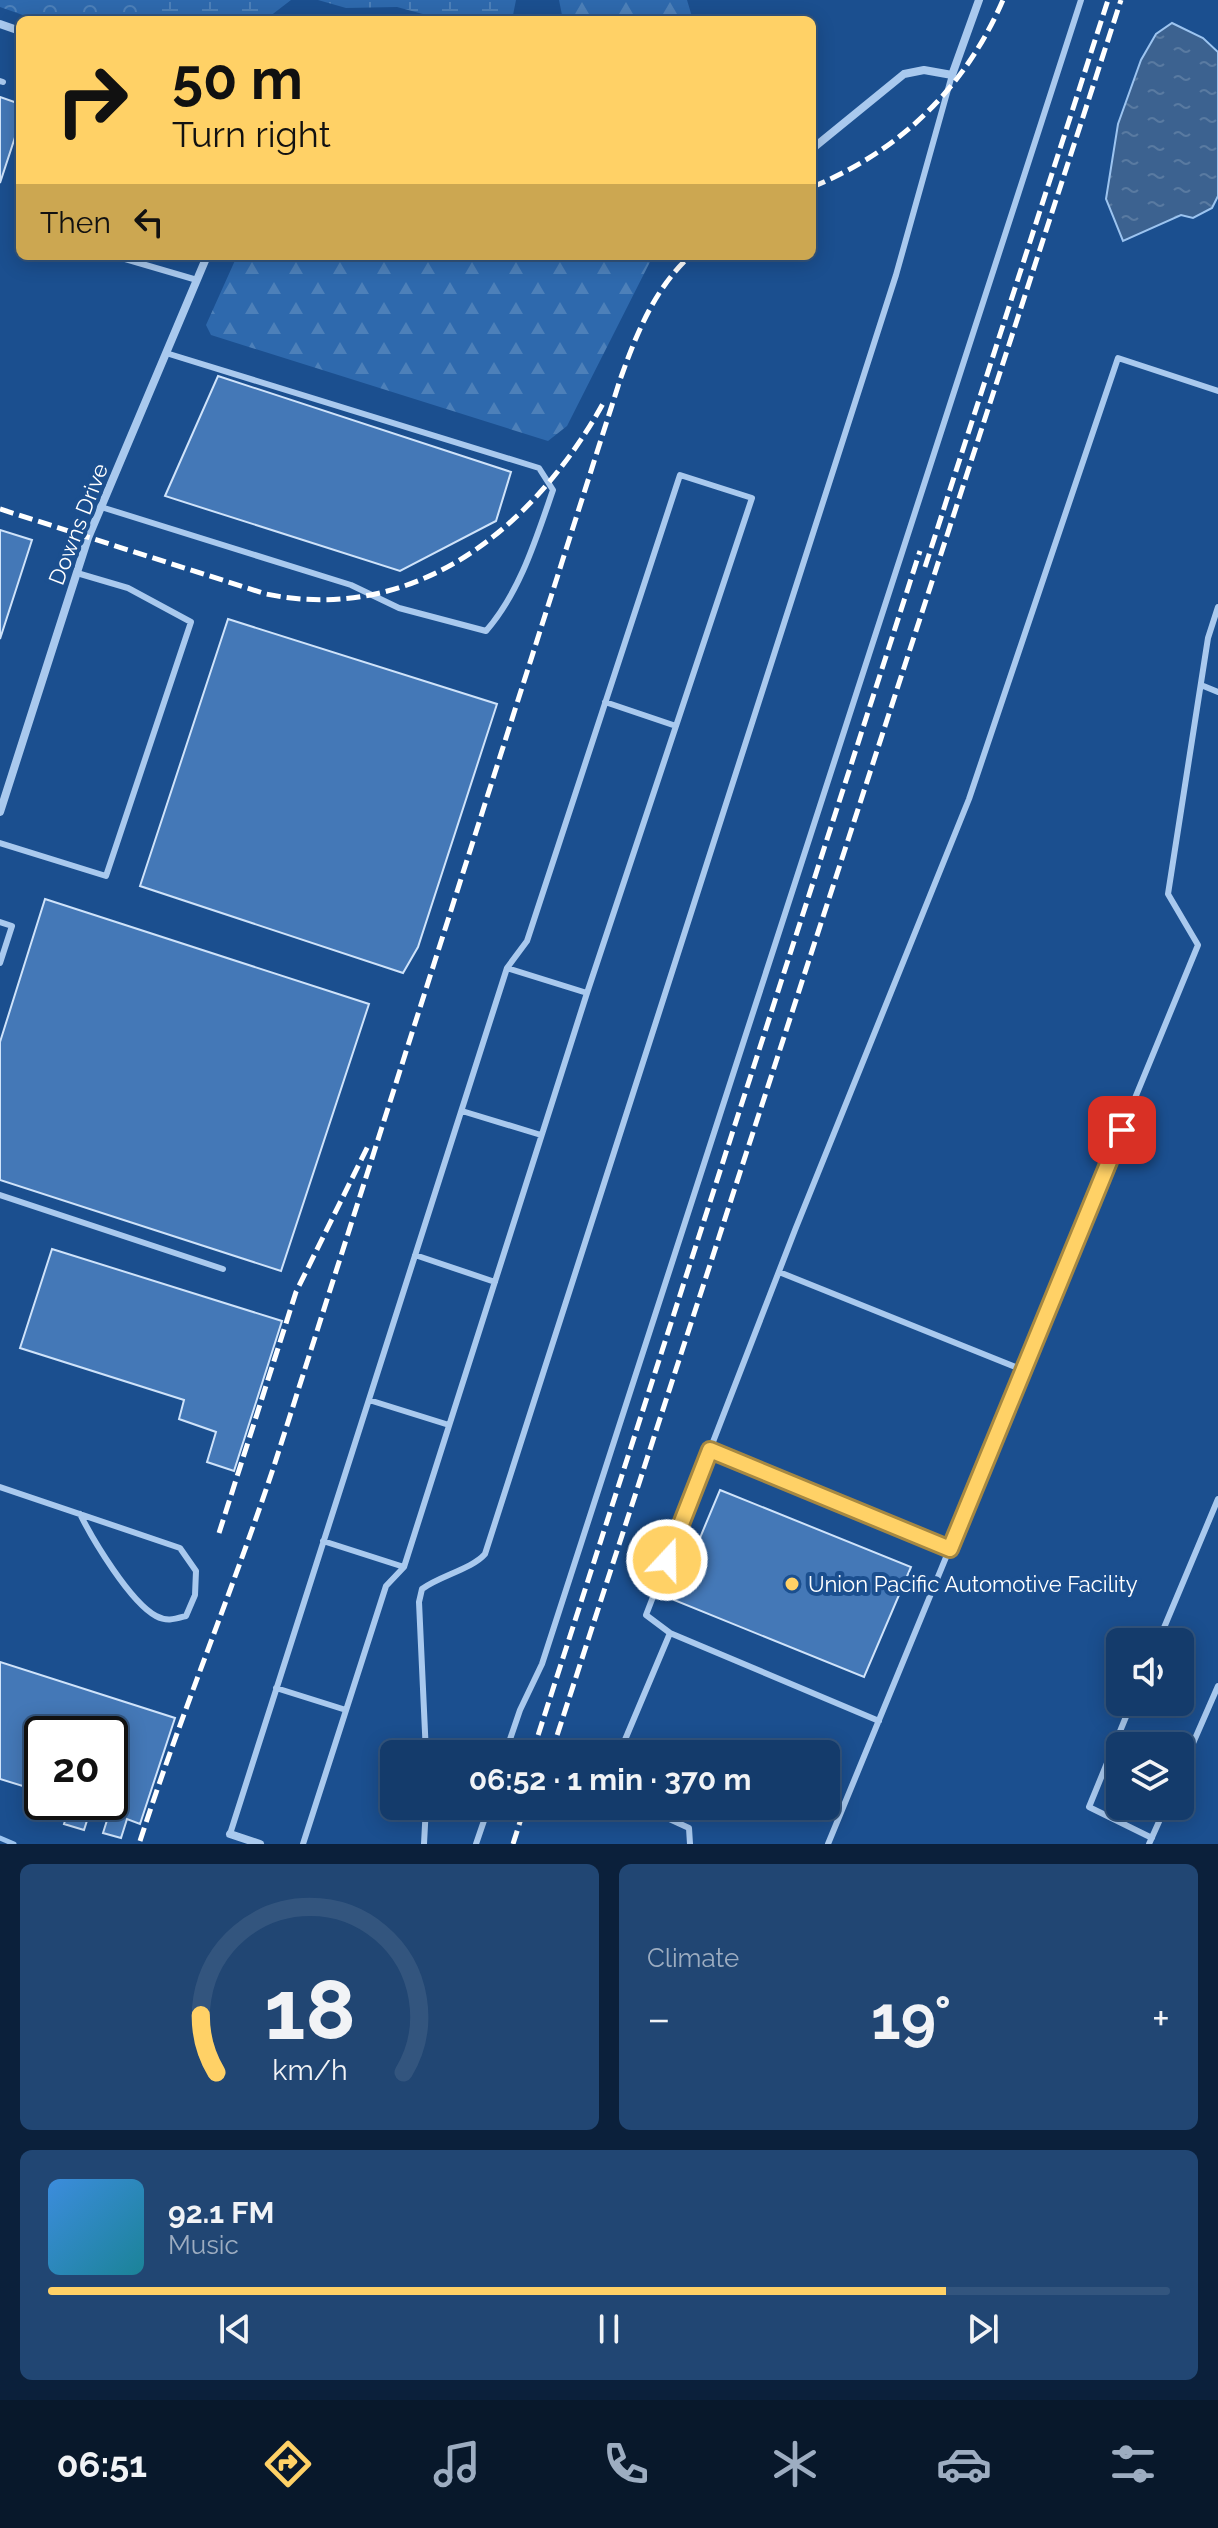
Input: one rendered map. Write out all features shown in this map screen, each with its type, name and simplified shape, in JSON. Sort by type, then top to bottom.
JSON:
[{"type":"street","points":[[816,146],[904,74],[924,70],[952,75],[979,0]]},
{"type":"street","name":"Downs Drive","points":[[0,812],[4,787],[101,507],[205,260]]},
{"type":"street","points":[[230,1834],[260,1844]]},
{"type":"lane","points":[[510,1740],[542,1664],[1081,0]]},
{"type":"lane","points":[[425,1740],[419,1602],[422,1589],[448,1577],[460,1566],[478,1562],[485,1554],[896,275],[952,75]]},
{"type":"lane","points":[[129,260],[197,280]]},
{"type":"lane","points":[[101,507],[351,585],[399,608],[486,631],[505,609],[536,539],[553,490],[539,468],[166,353]]},
{"type":"lane","points":[[879,1721],[670,1633],[646,1615],[779,1272],[969,799],[1118,358],[1218,391]]},
{"type":"lane","points":[[230,1834],[507,968],[527,941],[680,475],[752,498],[587,993],[404,1567],[386,1586],[303,1844]]},
{"type":"lane","points":[[0,843],[106,876],[191,622],[128,588],[77,573]]},
{"type":"lane","points":[[828,1844],[1198,945],[1168,894],[1208,638],[1218,607]]},
{"type":"lane","points":[[1201,685],[1218,692]]},
{"type":"lane","points":[[605,702],[676,726]]},
{"type":"lane","points":[[0,922],[12,926],[0,963]]},
{"type":"lane","points":[[507,968],[587,993]]},
{"type":"lane","points":[[462,1111],[541,1135]]},
{"type":"lane","points":[[0,1195],[223,1269]]},
{"type":"lane","points":[[415,1255],[495,1282]]},
{"type":"lane","points":[[779,1272],[1023,1370]]},
{"type":"lane","points":[[369,1400],[449,1425]]},
{"type":"lane","points":[[710,1450],[950,1549]]},
{"type":"lane","points":[[0,1487],[80,1514],[180,1548],[196,1571],[195,1595],[186,1616],[170,1621],[154,1615],[138,1600],[90,1534],[80,1514]]},
{"type":"lane","points":[[1164,1628],[1218,1499]]},
{"type":"lane","points":[[323,1541],[404,1567]]},
{"type":"lane","points":[[625,1740],[670,1633]]},
{"type":"lane","points":[[1194,1741],[1218,1686]]},
{"type":"lane","points":[[276,1688],[346,1710]]},
{"type":"lane","points":[[1126,1716],[1089,1807],[1151,1841],[1160,1820]]},
{"type":"lane","points":[[424,1844],[425,1820]]},
{"type":"lane","points":[[476,1844],[484,1820]]},
{"type":"lane","points":[[672,1820],[689,1828],[690,1844]]},
{"type":"green space","points":[[0,0],[153,0],[148,16],[26,16],[0,7]]},
{"type":"green space","points":[[22,0],[291,0],[270,16],[64,16]]},
{"type":"green space","points":[[318,0],[516,0],[513,16],[430,16],[397,7],[346,8]]},
{"type":"green space","points":[[559,0],[687,0],[692,16],[562,16]]},
{"type":"green space","points":[[235,260],[651,260],[567,426],[548,441],[211,335],[206,325]]},
{"type":"water","points":[[1172,23],[1203,38],[1218,52],[1218,196],[1212,208],[1193,218],[1181,215],[1123,241],[1106,199],[1118,124],[1141,60],[1156,34]]},
{"type":"building","points":[[0,97],[16,103],[16,134],[0,183]]},
{"type":"building","points":[[218,376],[511,472],[496,521],[400,571],[165,496]]},
{"type":"building","points":[[0,530],[32,540],[0,639]]},
{"type":"building","points":[[228,619],[497,704],[418,947],[403,973],[140,886]]},
{"type":"building","points":[[45,899],[369,1004],[281,1271],[0,1180],[0,1042]]},
{"type":"building","points":[[52,1249],[282,1321],[234,1471],[207,1462],[216,1432],[179,1419],[184,1400],[20,1348]]},
{"type":"building","name":"Union Pacific Automotive Facility","points":[[720,1490],[911,1567],[864,1677],[674,1600]]},
{"type":"building","points":[[0,1662],[175,1718],[140,1824],[128,1819],[128,1716],[24,1716],[24,1786],[0,1779]]},
{"type":"building","points":[[65,1820],[87,1820],[84,1830],[64,1824]]},
{"type":"building","points":[[107,1820],[127,1820],[121,1838],[103,1833]]},
{"type":"waterway","points":[[0,1838],[14,1844]]},
{"type":"railway","points":[[816,185],[874,155],[926,113],[970,61],[1003,0]]},
{"type":"railway","points":[[925,567],[1108,0]]},
{"type":"railway","points":[[556,1740],[1121,0]]},
{"type":"railway","points":[[140,1841],[274,1466],[620,380],[656,298],[686,260]]},
{"type":"railway","points":[[0,509],[266,594],[321,600],[373,594],[421,579],[466,556],[507,525],[544,488],[577,446],[605,400]]},
{"type":"railway","points":[[537,1740],[920,551]]},
{"type":"railway","points":[[219,1533],[296,1292],[368,1146]]},
{"type":"railway","points":[[513,1844],[521,1820]]},
{"type":"place","name":"Union Pacific Automotive Facility","points":[[792,1584]]},
{"type":"route","points":[[667,1560],[710,1450],[950,1549],[1122,1130]]}]
